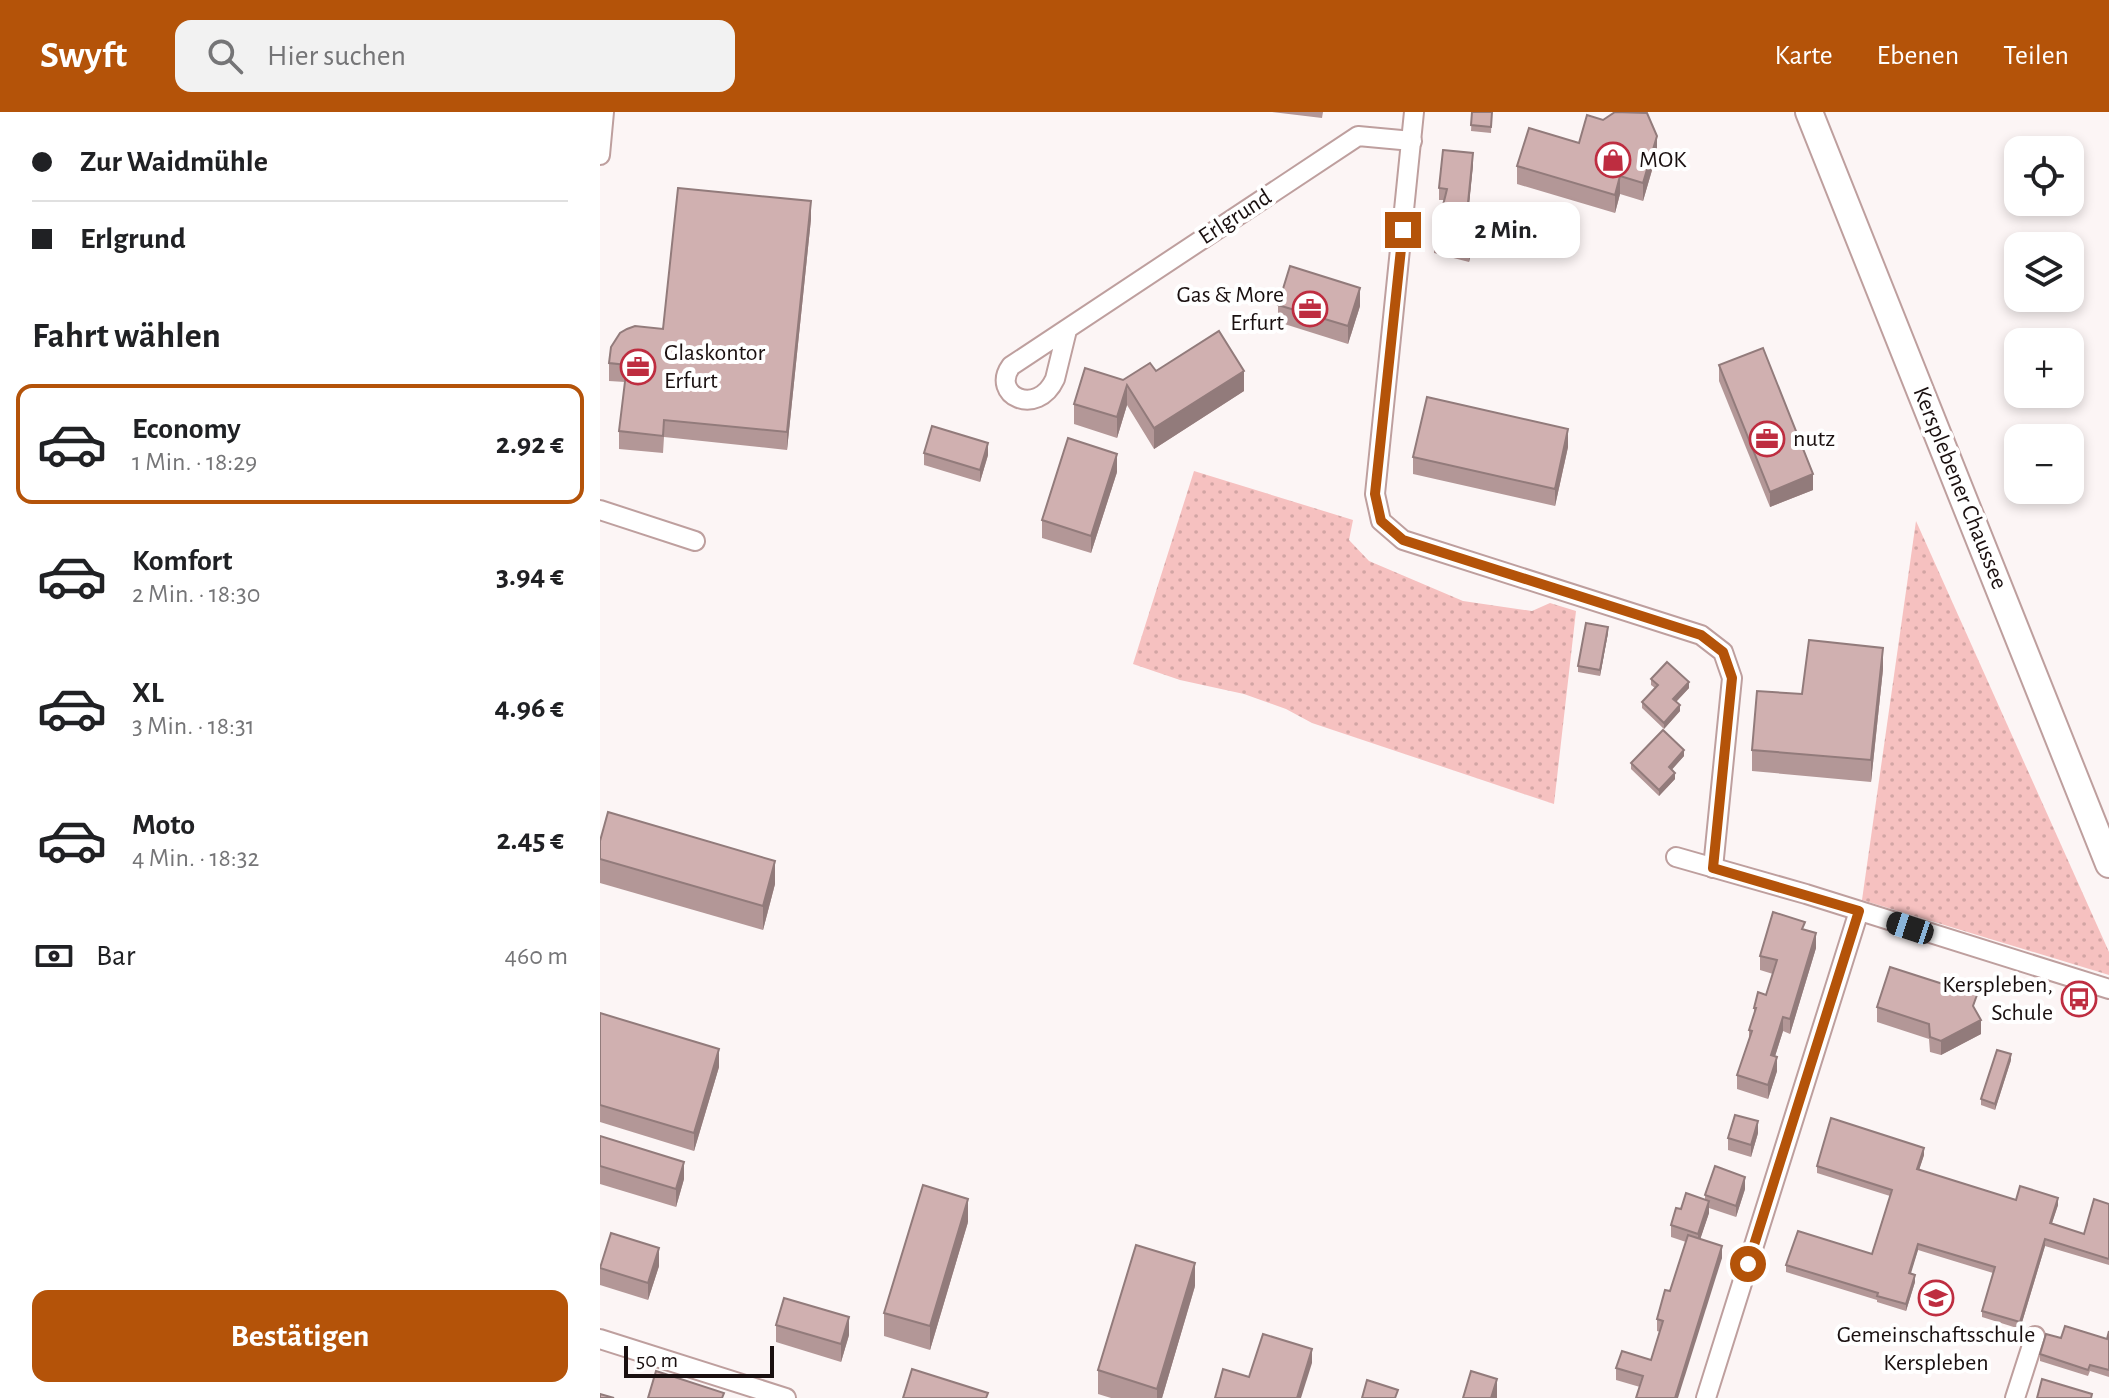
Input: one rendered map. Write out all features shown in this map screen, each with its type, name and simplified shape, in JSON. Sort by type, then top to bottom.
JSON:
[{"type":"main road","name":"Kersplebener Chaussee","points":[[1809,112],[2109,864]]},
{"type":"street","points":[[600,155],[604,112]]},
{"type":"street","points":[[1414,112],[1375,494],[1381,521],[1403,540],[1701,635],[1723,652],[1732,678],[1713,868]]},
{"type":"street","name":"Erlgrund","points":[[1067,330],[1358,136],[1412,141]]},
{"type":"street","points":[[600,510],[695,541]]},
{"type":"street","points":[[1676,857],[2109,989]]},
{"type":"street","points":[[1706,1398],[1859,911]]},
{"type":"street","points":[[2015,1398],[2035,1336]]},
{"type":"street","points":[[600,1339],[786,1398]]},
{"type":"shaded area","points":[[1194,471],[1353,520],[1349,540],[1369,561],[1463,601],[1532,611],[1550,603],[1576,611],[1554,804],[1312,723],[1286,709],[1244,694],[1180,680],[1133,664]]},
{"type":"shaded area","points":[[1916,521],[2109,952],[2109,975],[1862,900]]},
{"type":"building","points":[[1472,112],[1492,112],[1491,127],[1471,125]]},
{"type":"building","points":[[1615,112],[1647,113],[1657,136],[1643,183],[1620,176],[1615,195],[1517,166],[1529,128],[1579,143],[1587,115],[1603,120]]},
{"type":"building","points":[[1443,150],[1473,153],[1467,213],[1477,216],[1469,250],[1434,242],[1447,189],[1439,188]]},
{"type":"building","points":[[678,188],[811,201],[787,432],[664,420],[663,436],[619,431],[627,365],[609,363],[611,347],[620,333],[635,326],[663,329]]},
{"type":"building","points":[[1290,266],[1360,288],[1348,326],[1278,305]]},
{"type":"building","points":[[1219,331],[1244,371],[1154,428],[1127,385],[1117,417],[1074,404],[1085,368],[1123,380],[1150,363],[1156,371]]},
{"type":"building","points":[[1763,348],[1813,474],[1770,492],[1719,365]]},
{"type":"building","points":[[1427,397],[1568,429],[1555,489],[1413,457]]},
{"type":"building","points":[[932,426],[988,443],[980,470],[924,453]]},
{"type":"building","points":[[1068,438],[1117,454],[1091,536],[1042,520]]},
{"type":"building","points":[[1586,623],[1608,627],[1600,670],[1578,666]]},
{"type":"building","points":[[1809,640],[1883,648],[1871,760],[1752,750],[1757,691],[1802,694]]},
{"type":"building","points":[[1667,662],[1689,682],[1673,699],[1680,705],[1664,723],[1642,702],[1658,685],[1651,679]]},
{"type":"building","points":[[1663,730],[1684,750],[1669,767],[1675,773],[1659,790],[1631,763]]},
{"type":"building","points":[[608,812],[775,861],[763,906],[600,859],[600,841]]},
{"type":"building","points":[[1773,912],[1805,922],[1802,929],[1816,933],[1790,1019],[1783,1017],[1771,1055],[1777,1057],[1768,1085],[1737,1075],[1752,1031],[1749,1030],[1758,992],[1766,995],[1777,960],[1760,956]]},
{"type":"building","points":[[1890,967],[1977,995],[1973,1006],[1981,1020],[1941,1041],[1930,1037],[1929,1024],[1877,1007]]},
{"type":"building","points":[[600,1013],[719,1049],[694,1133],[600,1105]]},
{"type":"building","points":[[1997,1050],[2011,1054],[1995,1104],[1981,1099]]},
{"type":"building","points":[[1735,1115],[1758,1121],[1751,1145],[1728,1138]]},
{"type":"building","points":[[1831,1118],[1924,1148],[1917,1169],[2016,1200],[2020,1186],[2058,1198],[2050,1223],[2084,1234],[2094,1199],[2109,1204],[2109,1259],[2045,1239],[2020,1322],[1982,1311],[1995,1267],[1918,1244],[1909,1273],[1915,1275],[1906,1304],[1786,1265],[1798,1231],[1872,1254],[1892,1190],[1817,1166]]},
{"type":"building","points":[[600,1136],[684,1162],[676,1189],[600,1166]]},
{"type":"building","points":[[1715,1166],[1745,1177],[1736,1206],[1705,1195]]},
{"type":"building","points":[[923,1185],[968,1199],[930,1326],[884,1313]]},
{"type":"building","points":[[1686,1193],[1709,1201],[1698,1234],[1671,1225],[1676,1208],[1681,1209]]},
{"type":"building","points":[[611,1233],[659,1248],[648,1283],[600,1268]]},
{"type":"building","points":[[1688,1235],[1722,1246],[1675,1398],[1636,1398],[1643,1376],[1616,1368],[1622,1351],[1651,1360],[1663,1321],[1657,1319],[1665,1290],[1670,1291]]},
{"type":"building","points":[[1136,1245],[1195,1263],[1157,1389],[1098,1370]]},
{"type":"building","points":[[784,1298],[849,1317],[841,1344],[776,1325]]},
{"type":"building","points":[[2065,1326],[2107,1339],[2109,1331],[2109,1370],[2090,1365],[2088,1370],[2040,1354],[2046,1334],[2061,1338]]},
{"type":"building","points":[[1263,1334],[1312,1349],[1297,1398],[1215,1398],[1223,1369],[1249,1377]]},
{"type":"building","points":[[912,1369],[988,1393],[986,1398],[903,1398]]},
{"type":"building","points":[[656,1371],[724,1393],[722,1398],[648,1398]]},
{"type":"building","points":[[1471,1371],[1497,1379],[1491,1398],[1463,1398]]},
{"type":"building","points":[[2042,1379],[2092,1394],[2091,1398],[2037,1398]]},
{"type":"building","points":[[1367,1380],[1398,1390],[1395,1398],[1362,1398]]},
{"type":"place","name":"MOK","points":[[1613,160]]},
{"type":"place","name":"Gas & More Erfurt","points":[[1310,309]]},
{"type":"place","name":"Glaskontor Erfurt","points":[[638,367]]},
{"type":"place","name":"nutz","points":[[1767,439]]},
{"type":"place","name":"Kerspleben, Schule","points":[[2079,999]]},
{"type":"place","name":"Gemeinschaftsschule Kerspleben","points":[[1936,1298]]},
{"type":"route","points":[[1403,230],[1375,494],[1381,521],[1403,540],[1701,635],[1723,652],[1732,678],[1713,868],[1859,911],[1748,1264]]}]
